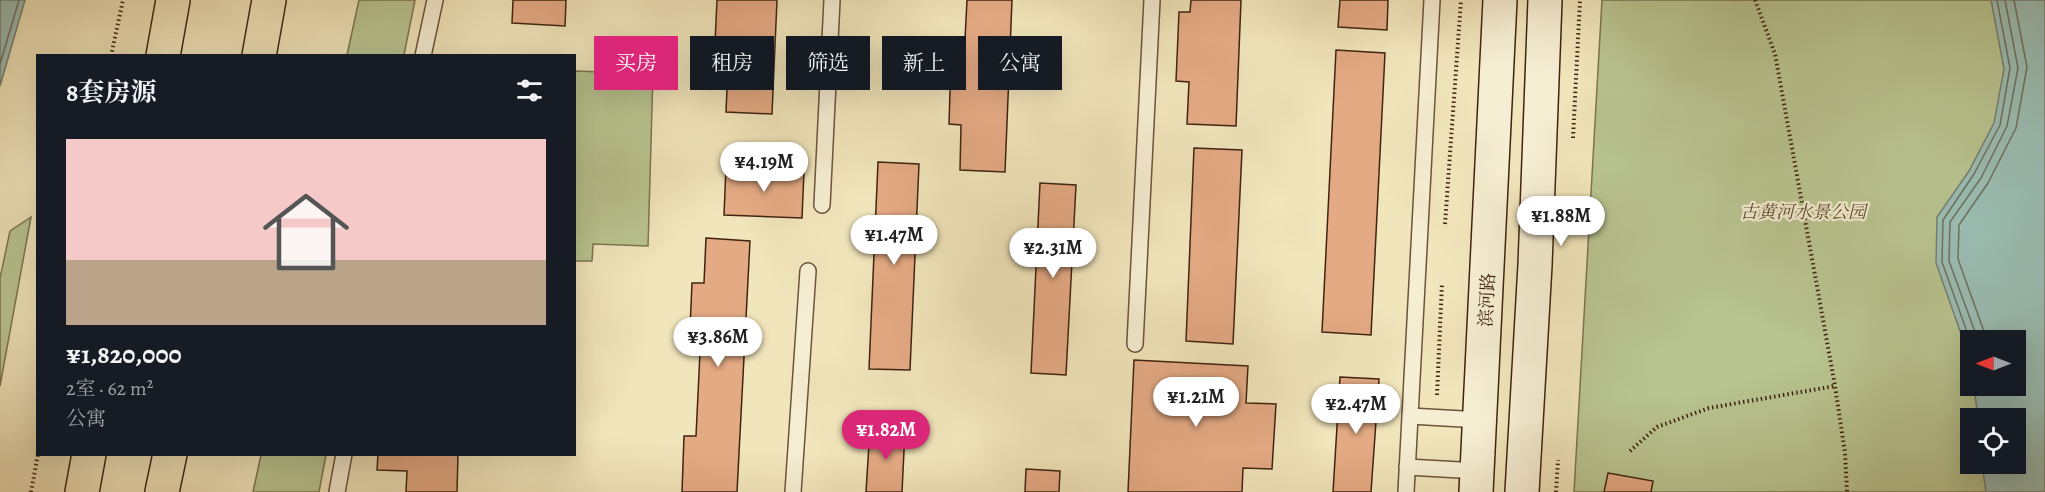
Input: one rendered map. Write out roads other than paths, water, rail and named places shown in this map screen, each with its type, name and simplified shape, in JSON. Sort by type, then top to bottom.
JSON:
[{"type":"main road","points":[[163,54],[173,0]]},
{"type":"main road","points":[[259,54],[269,0]]},
{"type":"main road","name":"滨河路","points":[[1477,481],[1500,0]]},
{"type":"main road","points":[[1522,492],[1535,266],[1545,0]]},
{"type":"main road","points":[[82,492],[89,456]]},
{"type":"main road","points":[[162,492],[170,456]]},
{"type":"lane","points":[[423,54],[435,0]]},
{"type":"lane","points":[[822,205],[832,0]]},
{"type":"lane","points":[[1135,344],[1152,0]]},
{"type":"lane","points":[[1406,492],[1432,0]]},
{"type":"lane","points":[[794,492],[808,271]]},
{"type":"lane","points":[[1410,416],[1480,420]]},
{"type":"lane","points":[[337,492],[344,456]]},
{"type":"lane","points":[[1407,467],[1477,481]]},
{"type":"water","points":[[0,0],[25,0],[0,86]]},
{"type":"water","points":[[1991,0],[2045,0],[2045,492],[1986,492],[1983,474],[2026,474],[2026,408],[1977,408],[1975,396],[2026,396],[2026,330],[1960,331],[1936,263],[1937,217],[1969,171],[1994,123],[2004,69]]},
{"type":"park label","name":"古黄河水景公园","points":[[1803,212]]}]
